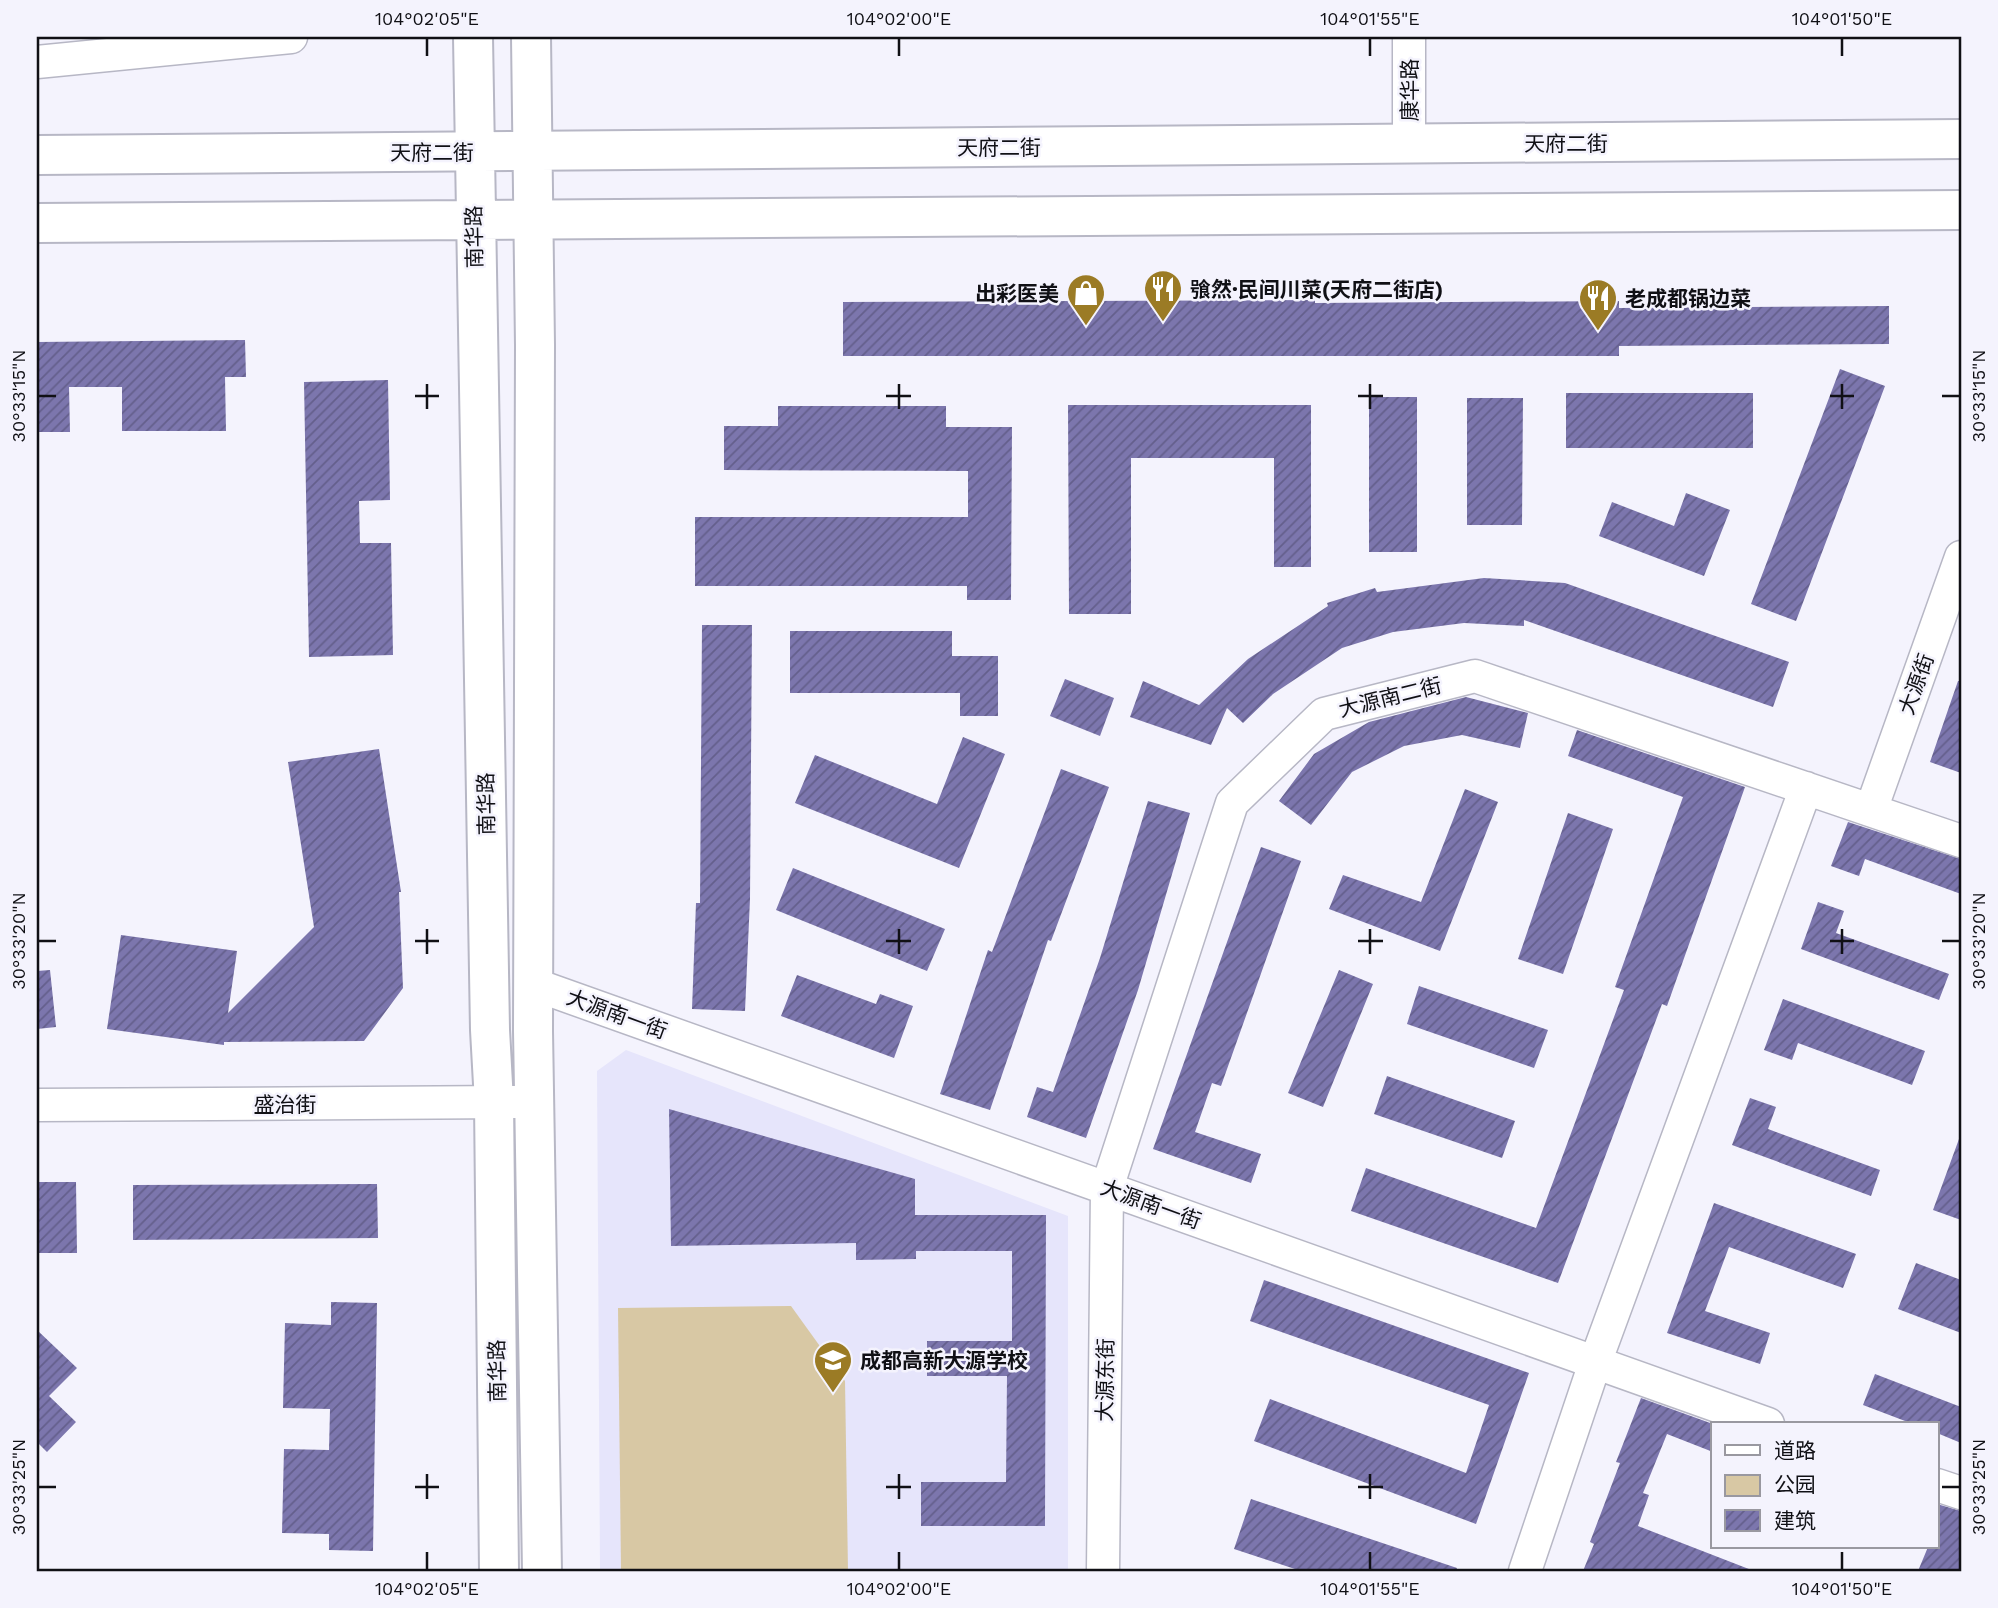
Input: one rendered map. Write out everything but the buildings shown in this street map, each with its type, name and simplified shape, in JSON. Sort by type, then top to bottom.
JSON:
[{"type":"main road","name":"南华路","points":[[473,37],[489,1030],[494,1102],[499,1571]]},
{"type":"main road","name":"南华路","points":[[531,37],[535,220],[533,984],[542,1571]]},
{"type":"main road","name":"天府二街","points":[[37,155],[1961,139]]},
{"type":"main road","points":[[37,223],[1961,210]]},
{"type":"street","points":[[37,62],[291,37]]},
{"type":"street","name":"康华路","points":[[1409,37],[1409,144]]},
{"type":"street","name":"大源街","points":[[1871,810],[1961,557]]},
{"type":"street","name":"大源南二街","points":[[1107,1188],[1232,803],[1324,714],[1475,676],[1961,841]]},
{"type":"street","points":[[1525,1571],[1595,1363],[1806,788]]},
{"type":"street","name":"大源南一街","points":[[533,984],[1762,1422]]},
{"type":"street","name":"盛治街","points":[[37,1105],[534,1102]]},
{"type":"street","name":"大源东街","points":[[1102,1571],[1107,1188]]},
{"type":"street","points":[[1938,1485],[1961,1493]]},
{"type":"shaded area","name":"成都高新大源学校","points":[[626,1050],[1068,1216],[1068,1571],[600,1571],[597,1071]]},
{"type":"green space","points":[[791,1306],[845,1381],[848,1571],[621,1571],[618,1308]]},
{"type":"place","name":"飸然·民间川菜(天府二街店)","points":[[1163,323]]},
{"type":"place","name":"出彩医美","points":[[1086,327]]},
{"type":"place","name":"老成都锅边菜","points":[[1598,332]]},
{"type":"place","name":"成都高新大源学校","points":[[833,1394]]}]
